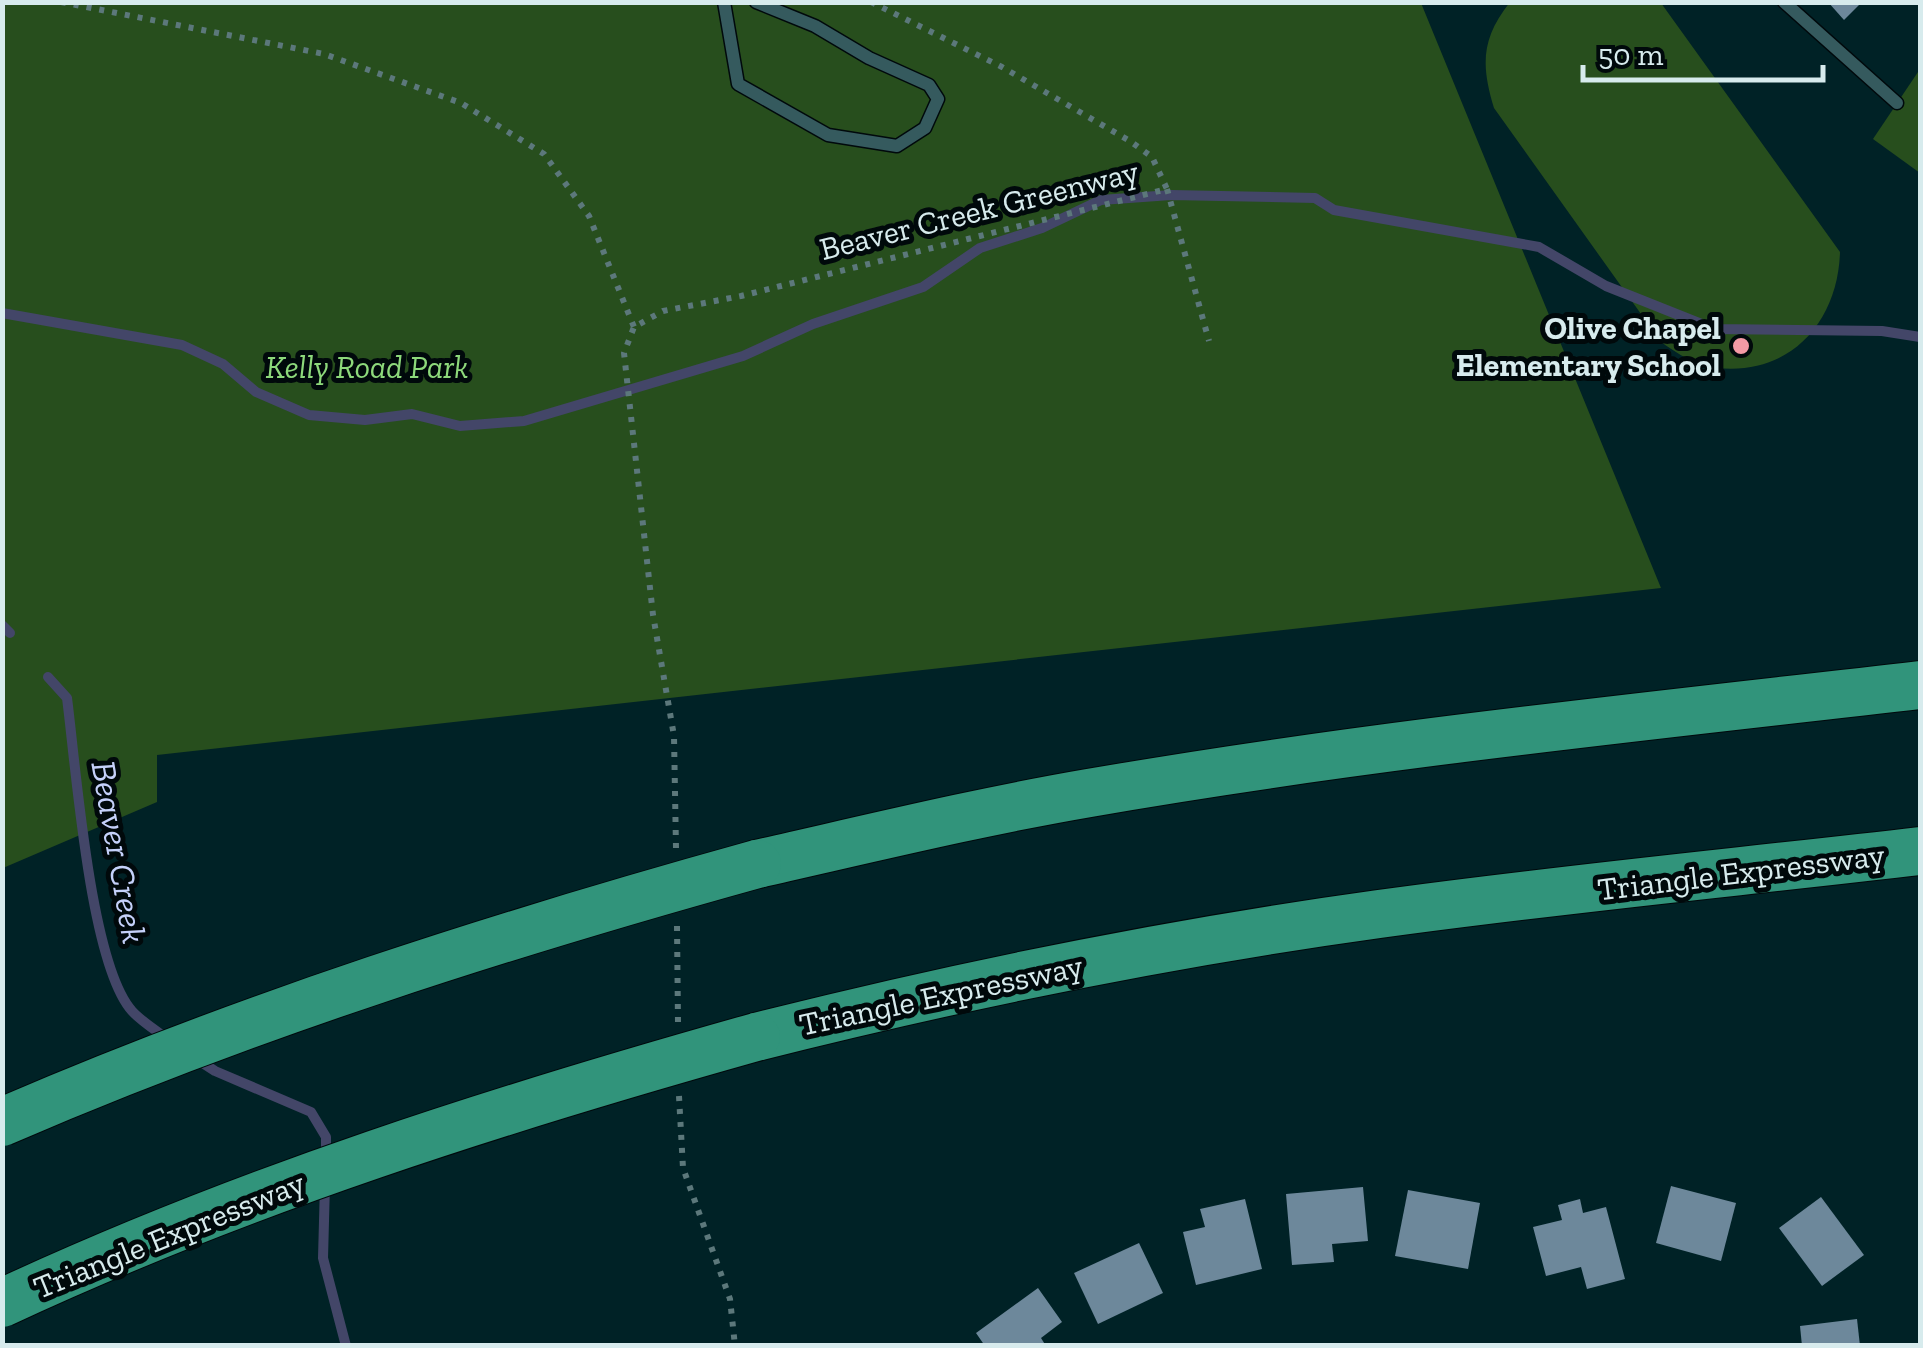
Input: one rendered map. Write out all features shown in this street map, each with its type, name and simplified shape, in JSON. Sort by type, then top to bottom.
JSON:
[{"type":"highway","points":[[2,1122],[76,1090],[387,974],[630,899],[914,827],[1222,771],[1433,740],[1920,686]]},
{"type":"highway","name":"Triangle Expressway","points":[[2,1303],[185,1225],[407,1142],[575,1088],[916,996],[1205,941],[1380,914],[1920,852]]},
{"type":"lane","points":[[724,2],[738,84],[828,135],[897,146],[925,128],[938,99],[930,85],[869,58],[814,26],[756,2]]},
{"type":"lane","points":[[1784,2],[1897,103]]},
{"type":"path","points":[[62,2],[324,54],[461,103],[544,154],[589,216],[634,326],[624,353],[626,375],[653,615],[674,736]]},
{"type":"path","name":"Beaver Creek Greenway","points":[[634,326],[663,311],[740,296],[1167,188],[1152,157],[1130,141],[1002,67],[871,2]]},
{"type":"path","points":[[1167,188],[1209,341]]},
{"type":"green space","points":[[1510,2],[1661,3],[1840,252],[1830,300],[1806,339],[1767,363],[1743,368],[1702,365],[1661,342],[1494,108],[1486,53],[1493,28]]},
{"type":"green space","name":"Kelly Road Park","points":[[3,3],[1421,3],[1661,588],[157,755],[157,802],[3,868]]},
{"type":"green space","points":[[1920,69],[1920,173],[1873,139]]},
{"type":"building","points":[[1828,2],[1862,2],[1844,20]]},
{"type":"building","points":[[1671,1186],[1736,1203],[1721,1261],[1656,1243]]},
{"type":"building","points":[[1363,1187],[1368,1241],[1332,1244],[1334,1262],[1292,1265],[1286,1194]]},
{"type":"building","points":[[1408,1190],[1480,1203],[1468,1269],[1395,1256]]},
{"type":"building","points":[[1821,1197],[1864,1255],[1822,1286],[1779,1228]]},
{"type":"building","points":[[1245,1199],[1262,1269],[1196,1285],[1183,1232],[1205,1227],[1200,1209]]},
{"type":"building","points":[[1580,1199],[1583,1213],[1606,1207],[1625,1279],[1587,1289],[1581,1267],[1546,1276],[1533,1227],[1562,1220],[1558,1205]]},
{"type":"building","points":[[1139,1243],[1163,1293],[1098,1324],[1074,1273]]},
{"type":"building","points":[[1038,1288],[1062,1322],[1041,1338],[1046,1346],[985,1346],[976,1333]]},
{"type":"building","points":[[1857,1319],[1860,1346],[1802,1346],[1800,1326]]},
{"type":"waterway","points":[[2,313],[182,345],[223,364],[256,392],[309,415],[365,420],[412,414],[460,426],[524,421],[743,356],[813,324],[923,287],[980,248],[1042,228],[1101,200],[1171,195],[1315,198],[1334,210],[1539,247],[1606,286],[1714,329],[1882,331],[1920,337]]},
{"type":"waterway","name":"Beaver Creek","points":[[2,625],[10,633]]},
{"type":"waterway","name":"Beaver Creek","points":[[48,677],[67,698],[87,863],[105,952],[132,1011],[169,1040]]},
{"type":"waterway","name":"Beaver Creek","points":[[195,1058],[215,1071],[311,1112],[326,1137],[326,1157]]},
{"type":"waterway","name":"Beaver Creek","points":[[325,1184],[323,1258],[346,1346]]},
{"type":"place","name":"Olive Chapel Elementary School","points":[[1741,346]]}]
